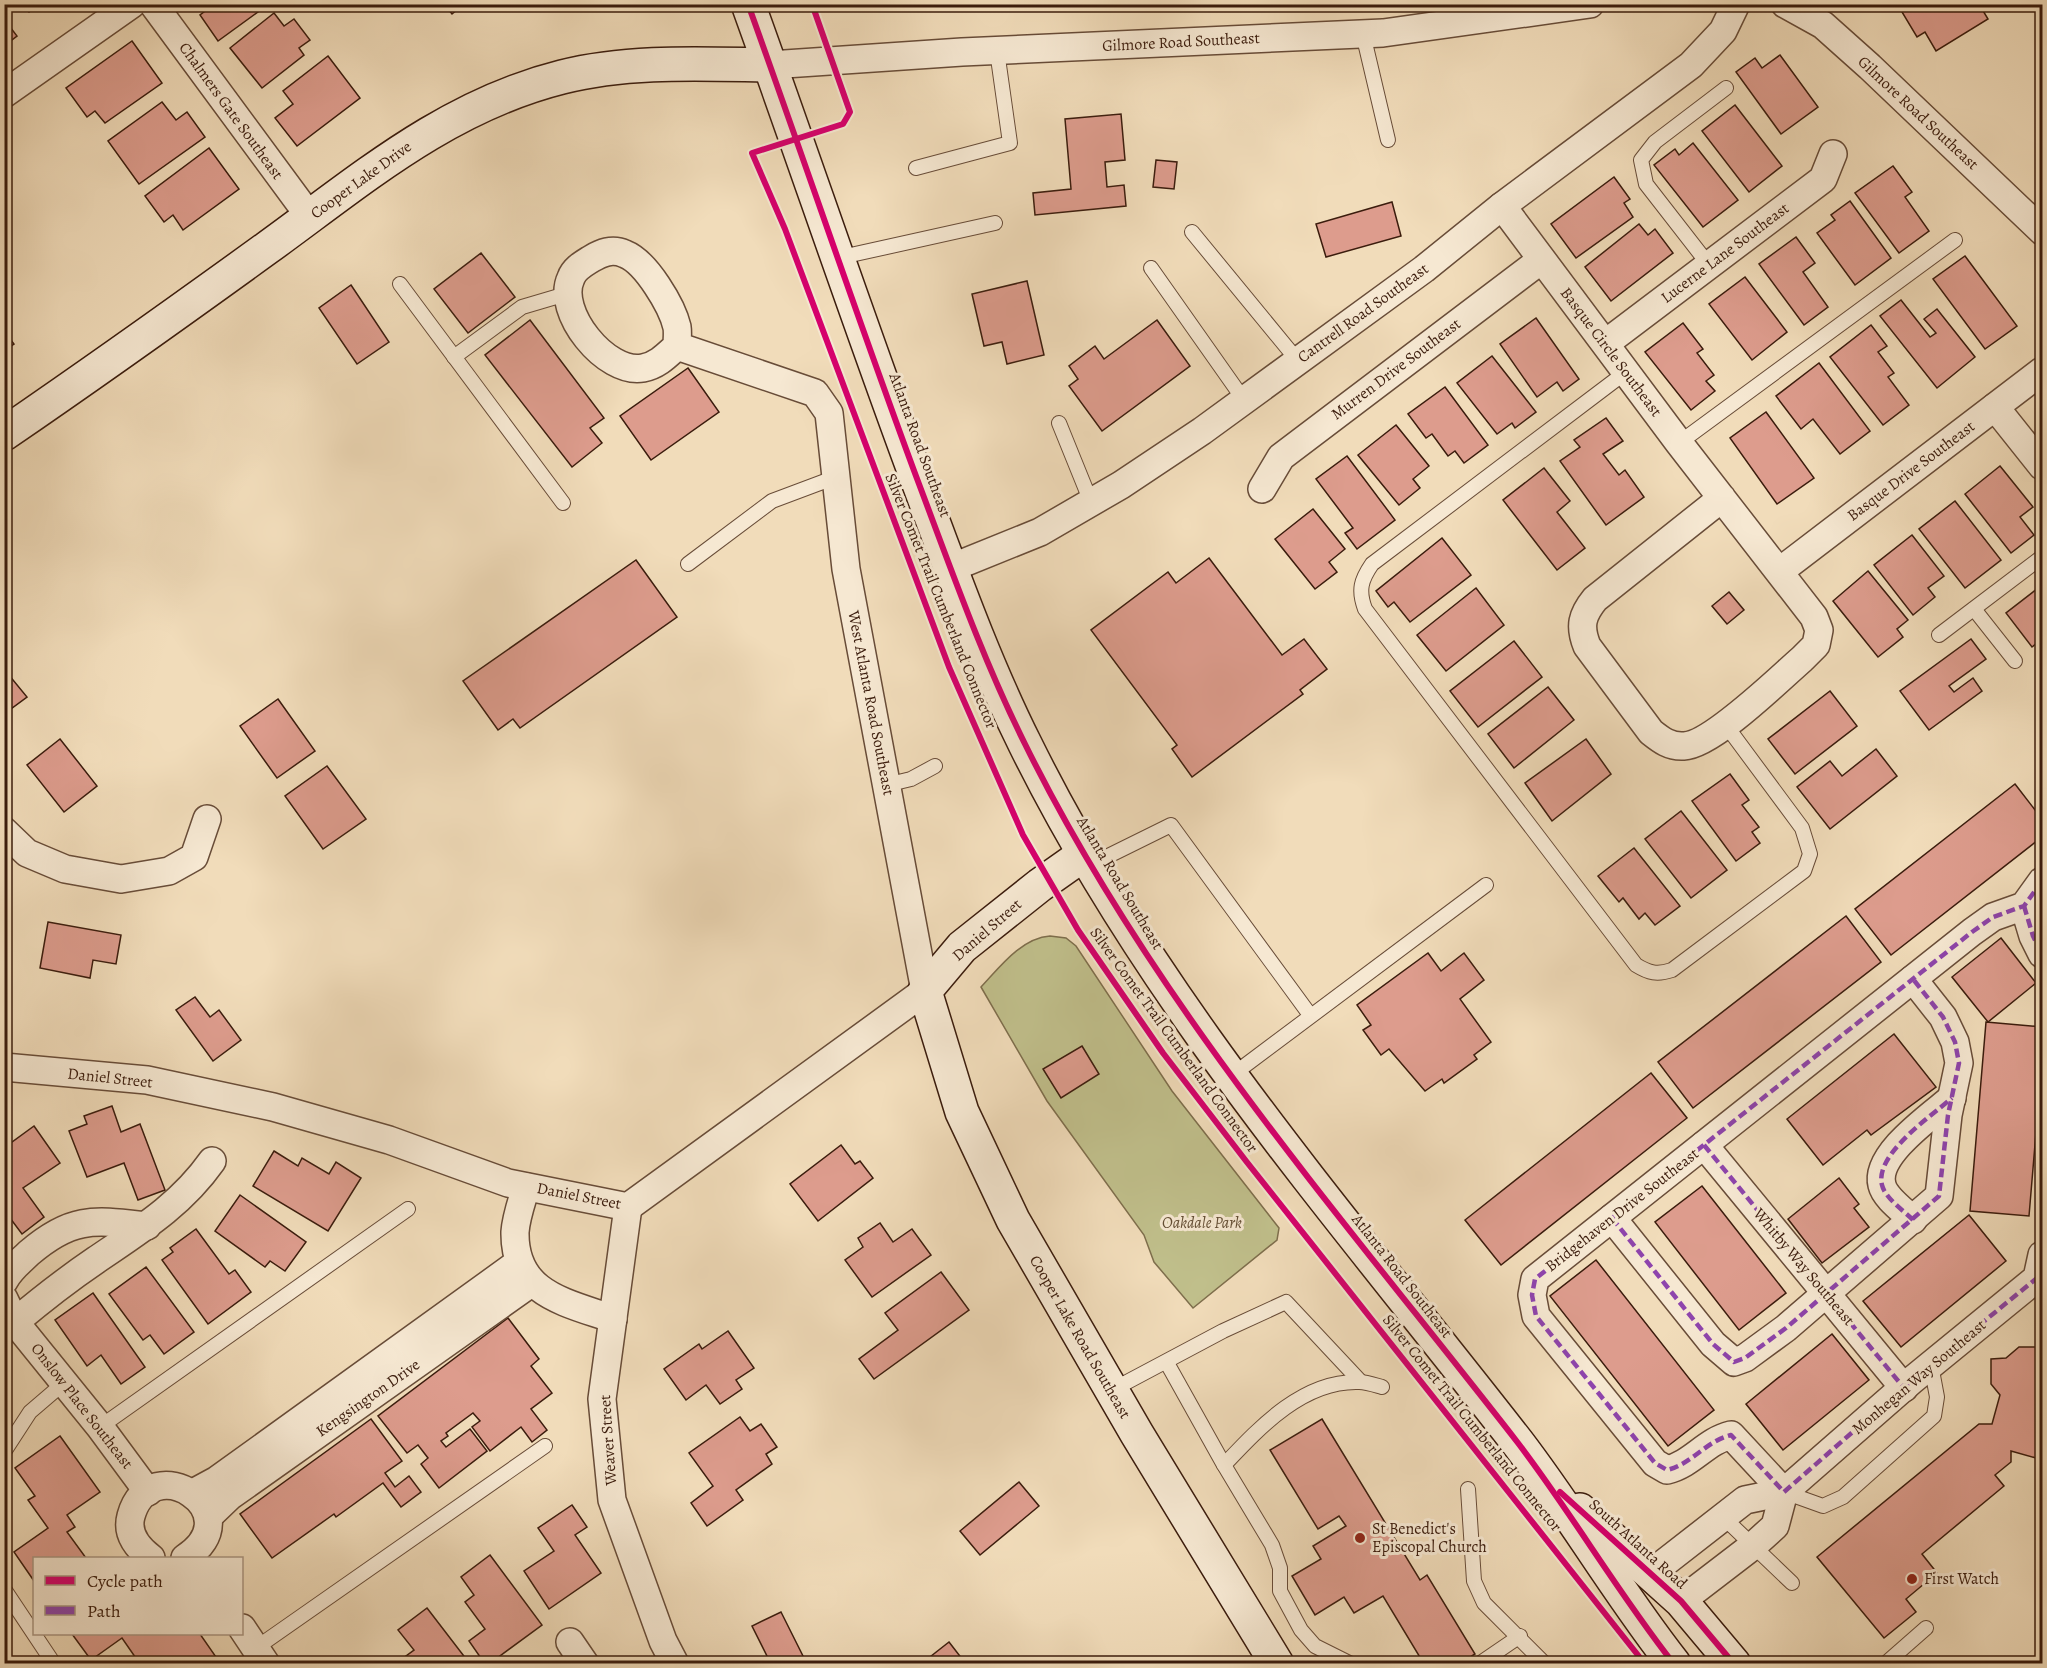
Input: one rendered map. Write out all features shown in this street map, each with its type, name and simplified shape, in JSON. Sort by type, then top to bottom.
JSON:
[{"type":"main road","name":"Atlanta Road Southeast","points":[[748,4],[837,258],[951,568],[1005,703],[1087,860],[1170,990],[1231,1076],[1270,1129],[1543,1476],[1634,1613],[1674,1664]]},
{"type":"main road","name":"Cooper Lake Drive","points":[[4,434],[310,217],[369,170],[410,144],[503,95],[564,76],[630,67],[770,65]]},
{"type":"main road","name":"Daniel Street","points":[[926,991],[962,947],[1087,860]]},
{"type":"main road","name":"Cooper Lake Road Southeast","points":[[926,991],[962,1112],[1013,1220],[1277,1664]]},
{"type":"main road","name":"South Atlanta Road","points":[[1543,1476],[1681,1601],[1734,1664]]},
{"type":"street","points":[[4,94],[132,4]]},
{"type":"street","name":"Chalmers Gate Southeast","points":[[153,4],[310,217]]},
{"type":"street","name":"Gilmore Road Southeast","points":[[770,65],[997,51],[1363,34],[1590,4]]},
{"type":"street","name":"Cantrell Road Southeast","points":[[951,568],[1040,532],[1139,473],[1244,400],[1424,269],[1502,206],[1691,65],[1723,31],[1736,4]]},
{"type":"street","name":"Gilmore Road Southeast","points":[[1786,5],[1831,32],[2043,231]]},
{"type":"street","name":"Lucerne Lane Southeast","points":[[1606,343],[1823,180],[1833,154]]},
{"type":"street","name":"Basque Circle Southeast","points":[[1502,206],[1679,443],[1780,572],[1814,617],[1819,630],[1816,645],[1725,724],[1707,738],[1684,747],[1664,743],[1651,732],[1587,646],[1581,630],[1584,613],[1595,599],[1722,498]]},
{"type":"street","points":[[604,251],[625,253],[645,269],[667,303],[678,328],[677,345],[658,363],[642,369],[615,364],[595,348],[583,333],[566,294],[571,276],[581,265],[604,251]]},
{"type":"street","name":"Murren Drive Southeast","points":[[1262,489],[1281,457],[1541,260]]},
{"type":"street","name":"West Atlanta Road Southeast","points":[[677,345],[815,393],[829,413],[846,569],[926,991]]},
{"type":"street","name":"Basque Drive Southeast","points":[[1780,572],[2043,371]]},
{"type":"street","points":[[1995,407],[2043,466]]},
{"type":"street","points":[[4,831],[27,853],[65,869],[121,879],[169,871],[194,857],[207,819]]},
{"type":"street","points":[[2043,881],[2024,906],[2033,936],[2043,954]]},
{"type":"street","name":"Bridgehaven Drive Southeast","points":[[1784,1492],[1731,1435],[1715,1439],[1680,1467],[1667,1470],[1655,1463],[1536,1316],[1532,1295],[1535,1279],[1993,917],[2024,906]]},
{"type":"street","points":[[1612,1218],[1713,1344],[1734,1362],[1745,1358],[1786,1328],[1939,1196],[1959,1063],[1955,1042],[1943,1017],[1913,979]]},
{"type":"street","name":"Daniel Street","points":[[4,1067],[147,1080],[273,1107],[389,1140],[508,1183],[628,1207],[926,991]]},
{"type":"street","points":[[1913,1220],[1882,1187],[1881,1174],[1886,1161],[1898,1146],[1952,1098]]},
{"type":"street","name":"Whitby Way Southeast","points":[[1704,1145],[1904,1388]]},
{"type":"street","name":"Onslow Place Southeast","points":[[148,1492],[10,1311],[59,1286],[147,1226],[195,1185],[212,1161]]},
{"type":"street","points":[[526,1186],[515,1230],[524,1273],[562,1301],[613,1319]]},
{"type":"street","name":"Weaver Street","points":[[628,1207],[602,1399],[612,1500],[663,1641],[675,1664]]},
{"type":"street","points":[[4,1281],[9,1271],[42,1242],[72,1225],[90,1221],[147,1226]]},
{"type":"street","name":"Kengsington Drive","points":[[193,1493],[217,1480],[524,1273]]},
{"type":"street","name":"Kengsington Drive","points":[[208,1517],[230,1496],[524,1273]]},
{"type":"street","name":"Monhegan Way Southeast","points":[[1650,1574],[1745,1500],[1784,1492],[2041,1273]]},
{"type":"street","points":[[150,1557],[140,1550],[130,1530],[131,1517],[137,1502],[148,1492],[162,1485],[172,1485],[193,1493],[203,1505],[208,1517],[206,1537],[197,1551],[189,1557]]},
{"type":"street","points":[[1681,1601],[1775,1526],[1784,1492]]},
{"type":"lane","points":[[1363,34],[1388,140]]},
{"type":"lane","points":[[916,168],[1010,143],[997,51]]},
{"type":"lane","points":[[1709,265],[1646,184],[1641,160],[1655,142],[1726,88]]},
{"type":"lane","points":[[837,258],[995,223]]},
{"type":"lane","points":[[1192,232],[1298,361]]},
{"type":"lane","points":[[1679,443],[1955,240]]},
{"type":"lane","points":[[1151,268],[1244,400]]},
{"type":"lane","points":[[400,284],[563,503]]},
{"type":"lane","points":[[454,357],[522,307],[566,294]]},
{"type":"lane","points":[[1626,372],[1372,564],[1363,577],[1360,594],[1365,609],[1636,965],[1648,972],[1660,974],[1672,970],[1804,871],[1810,854],[1802,828],[1725,724]]},
{"type":"lane","points":[[1059,423],[1091,502]]},
{"type":"lane","points":[[688,564],[772,501],[836,477]]},
{"type":"lane","points":[[1939,635],[2043,557]]},
{"type":"lane","points":[[1974,609],[2015,662]]},
{"type":"lane","points":[[886,784],[911,779],[935,766]]},
{"type":"lane","points":[[1087,860],[1171,825],[1310,1016]]},
{"type":"lane","points":[[1231,1076],[1486,885]]},
{"type":"lane","points":[[100,1427],[408,1209]]},
{"type":"lane","points":[[1112,1390],[1167,1363],[1223,1331],[1286,1302],[1360,1382]]},
{"type":"lane","points":[[1167,1363],[1272,1545],[1280,1568],[1280,1591],[1301,1630],[1315,1646],[1351,1664]]},
{"type":"lane","points":[[1784,1492],[1823,1506],[1843,1497],[1934,1416],[1937,1397],[1931,1365]]},
{"type":"lane","points":[[4,1452],[30,1412],[65,1382]]},
{"type":"lane","points":[[1224,1465],[1276,1414],[1311,1393],[1335,1385],[1360,1382],[1382,1387]]},
{"type":"lane","points":[[254,1647],[545,1446]]},
{"type":"lane","points":[[1468,1489],[1474,1581],[1484,1604],[1507,1629],[1520,1636],[1545,1664]]},
{"type":"lane","points":[[1723,1517],[1792,1583]]},
{"type":"lane","points":[[4,1589],[33,1632]]},
{"type":"lane","points":[[1885,1664],[1926,1628]]},
{"type":"lane","points":[[35,1635],[54,1664]]},
{"type":"lane","points":[[1479,1664],[1520,1636]]},
{"type":"green space","name":"Oakdale Park","points":[[1050,936],[1066,938],[1076,946],[1172,1091],[1279,1228],[1277,1240],[1193,1308],[1154,1262],[1144,1235],[1047,1101],[981,987],[1020,948],[1039,938]]},
{"type":"building","points":[[23,4],[40,4],[29,12]]},
{"type":"building","points":[[207,4],[269,4],[218,41],[200,15],[209,8]]},
{"type":"building","points":[[444,4],[464,4],[452,14]]},
{"type":"building","points":[[1914,4],[1979,4],[1988,19],[1936,51],[1925,32],[1917,37],[1902,12]]},
{"type":"building","points":[[274,13],[284,26],[294,19],[310,40],[299,48],[304,55],[262,88],[230,48]]},
{"type":"building","points":[[4,19],[17,36],[4,46]]},
{"type":"building","points":[[132,41],[162,83],[105,123],[95,111],[87,117],[66,88]]},
{"type":"building","points":[[1780,55],[1818,107],[1781,134],[1736,72],[1755,58],[1762,68]]},
{"type":"building","points":[[328,56],[360,98],[297,146],[275,118],[293,104],[283,91]]},
{"type":"building","points":[[162,102],[176,120],[187,112],[205,137],[139,184],[108,141]]},
{"type":"building","points":[[1735,105],[1782,166],[1749,192],[1702,131]]},
{"type":"building","points":[[1121,114],[1125,160],[1105,162],[1107,187],[1124,185],[1126,206],[1035,215],[1033,193],[1071,189],[1065,119]]},
{"type":"building","points":[[1693,143],[1738,200],[1703,227],[1654,165],[1675,149],[1679,155]]},
{"type":"building","points":[[209,148],[239,189],[183,230],[173,215],[164,222],[145,196]]},
{"type":"building","points":[[1156,160],[1177,162],[1174,189],[1153,187]]},
{"type":"building","points":[[1893,166],[1912,192],[1905,197],[1929,231],[1899,253],[1855,193]]},
{"type":"building","points":[[1614,177],[1630,199],[1624,203],[1633,217],[1576,258],[1551,224]]},
{"type":"building","points":[[1850,201],[1891,258],[1855,285],[1817,233],[1835,220],[1831,215]]},
{"type":"building","points":[[1392,202],[1401,236],[1326,257],[1316,224]]},
{"type":"building","points":[[1639,224],[1648,235],[1655,229],[1673,253],[1611,301],[1585,267]]},
{"type":"building","points":[[1796,237],[1815,263],[1803,272],[1828,307],[1804,325],[1759,264]]},
{"type":"building","points":[[481,253],[515,297],[468,333],[434,289]]},
{"type":"building","points":[[1965,256],[2017,326],[1985,349],[1933,279]]},
{"type":"building","points":[[1745,277],[1787,332],[1752,360],[1709,304]]},
{"type":"building","points":[[1027,281],[1044,355],[1007,364],[1002,342],[984,346],[972,294]]},
{"type":"building","points":[[351,285],[389,342],[357,364],[319,308]]},
{"type":"building","points":[[1901,300],[1930,337],[1936,333],[1924,319],[1937,309],[1975,357],[1937,388],[1880,316]]},
{"type":"building","points":[[1536,318],[1579,379],[1563,391],[1557,382],[1537,397],[1500,344]]},
{"type":"building","points":[[530,320],[604,418],[590,428],[602,443],[572,467],[485,355]]},
{"type":"building","points":[[1157,320],[1190,366],[1102,431],[1069,386],[1078,379],[1069,366],[1095,346],[1104,359]]},
{"type":"building","points":[[1683,323],[1703,349],[1697,353],[1714,375],[1706,381],[1715,391],[1691,410],[1645,352]]},
{"type":"building","points":[[1871,325],[1887,346],[1878,352],[1894,373],[1888,377],[1909,405],[1883,425],[1830,357]]},
{"type":"building","points":[[4,331],[14,344],[4,351]]},
{"type":"building","points":[[1492,356],[1536,412],[1515,428],[1512,423],[1497,434],[1457,383]]},
{"type":"building","points":[[1819,363],[1870,431],[1840,454],[1813,419],[1801,429],[1776,396]]},
{"type":"building","points":[[688,368],[719,412],[651,460],[620,416]]},
{"type":"building","points":[[1445,387],[1488,445],[1464,463],[1455,451],[1448,456],[1432,434],[1426,438],[1408,414]]},
{"type":"building","points":[[1766,412],[1814,478],[1777,504],[1730,438]]},
{"type":"building","points":[[1606,418],[1623,441],[1603,454],[1619,475],[1625,470],[1644,497],[1606,525],[1560,461],[1580,447],[1574,440]]},
{"type":"building","points":[[1396,425],[1429,466],[1413,479],[1420,488],[1399,505],[1358,455]]},
{"type":"building","points":[[1347,456],[1395,520],[1357,549],[1345,533],[1353,528],[1316,479]]},
{"type":"building","points":[[2000,466],[2033,507],[2020,517],[2034,535],[2011,553],[1965,494]]},
{"type":"building","points":[[1544,468],[1570,501],[1557,512],[1585,548],[1557,570],[1503,500]]},
{"type":"building","points":[[1955,501],[2001,560],[1965,588],[1919,529]]},
{"type":"building","points":[[1313,509],[1345,549],[1329,562],[1337,572],[1315,589],[1275,539]]},
{"type":"building","points":[[1912,535],[1944,576],[1928,588],[1935,597],[1913,615],[1874,565]]},
{"type":"building","points":[[1442,538],[1471,575],[1410,622],[1394,602],[1388,607],[1376,591]]},
{"type":"building","points":[[1209,558],[1282,655],[1304,639],[1327,669],[1300,690],[1303,694],[1192,777],[1172,749],[1177,745],[1091,630],[1168,572],[1176,583]]},
{"type":"building","points":[[636,560],[677,617],[520,728],[513,719],[498,730],[463,681]]},
{"type":"building","points":[[1868,571],[1908,620],[1897,629],[1903,637],[1878,657],[1833,601]]},
{"type":"building","points":[[2042,585],[2042,639],[2032,647],[2006,613]]},
{"type":"building","points":[[1476,588],[1504,625],[1446,671],[1417,635]]},
{"type":"building","points":[[1729,592],[1744,610],[1727,624],[1712,606]]},
{"type":"building","points":[[1971,639],[1986,659],[1949,686],[1954,692],[1973,678],[1982,691],[1929,730],[1900,691]]},
{"type":"building","points":[[1514,641],[1542,677],[1478,727],[1450,691]]},
{"type":"building","points":[[4,669],[27,697],[4,714]]},
{"type":"building","points":[[1548,687],[1574,720],[1514,768],[1488,734]]},
{"type":"building","points":[[1830,691],[1857,726],[1795,774],[1768,739]]},
{"type":"building","points":[[278,699],[315,751],[277,778],[240,726]]},
{"type":"building","points":[[60,739],[97,786],[64,812],[27,765]]},
{"type":"building","points":[[1586,739],[1611,774],[1552,821],[1525,783]]},
{"type":"building","points":[[1876,749],[1897,776],[1830,829],[1797,787],[1830,761],[1842,776]]},
{"type":"building","points":[[327,766],[366,819],[323,849],[285,796]]},
{"type":"building","points":[[1730,774],[1749,800],[1742,805],[1759,827],[1752,832],[1760,843],[1736,861],[1692,801]]},
{"type":"building","points":[[2015,784],[2042,819],[2042,837],[1891,955],[1855,909]]},
{"type":"building","points":[[1681,811],[1727,870],[1691,898],[1645,839]]},
{"type":"building","points":[[1634,848],[1680,906],[1655,925],[1645,913],[1639,919],[1623,898],[1619,902],[1598,876]]},
{"type":"building","points":[[1846,916],[1881,962],[1693,1108],[1658,1062]]},
{"type":"building","points":[[48,922],[121,935],[116,964],[93,960],[90,978],[40,968]]},
{"type":"building","points":[[2001,938],[2036,983],[1988,1022],[1952,977]]},
{"type":"building","points":[[1428,953],[1441,971],[1464,953],[1484,980],[1460,999],[1491,1042],[1474,1055],[1477,1059],[1444,1083],[1442,1079],[1425,1091],[1389,1049],[1381,1055],[1363,1030],[1371,1025],[1357,1005]]},
{"type":"building","points":[[195,997],[210,1017],[219,1010],[241,1040],[213,1061],[176,1010]]},
{"type":"building","points":[[1986,1022],[2042,1027],[2042,1061],[2029,1216],[1970,1211]]},
{"type":"building","points":[[1894,1034],[1936,1087],[1871,1135],[1867,1130],[1823,1165],[1787,1119]]},
{"type":"building","points":[[1082,1046],[1099,1074],[1061,1098],[1043,1069]]},
{"type":"building","points":[[1651,1073],[1687,1118],[1501,1265],[1465,1220]]},
{"type":"building","points":[[112,1106],[121,1132],[140,1124],[165,1190],[138,1200],[124,1163],[87,1177],[69,1131],[87,1124],[84,1116]]},
{"type":"building","points":[[34,1126],[60,1163],[23,1188],[44,1217],[22,1234],[4,1210],[4,1148]]},
{"type":"building","points":[[841,1145],[855,1164],[860,1161],[873,1178],[818,1221],[790,1184]]},
{"type":"building","points":[[274,1151],[298,1166],[302,1158],[329,1174],[336,1162],[361,1178],[328,1231],[253,1186]]},
{"type":"building","points":[[1839,1178],[1859,1204],[1854,1208],[1869,1227],[1822,1263],[1788,1219]]},
{"type":"building","points":[[1702,1186],[1786,1293],[1739,1330],[1655,1222]]},
{"type":"building","points":[[240,1195],[306,1242],[285,1271],[270,1261],[265,1267],[215,1231]]},
{"type":"building","points":[[1969,1215],[2006,1261],[1901,1347],[1863,1301]]},
{"type":"building","points":[[880,1223],[893,1242],[912,1229],[931,1255],[872,1297],[845,1260],[863,1247],[858,1238]]},
{"type":"building","points":[[196,1229],[229,1274],[235,1270],[251,1292],[208,1324],[162,1260],[173,1252],[170,1248]]},
{"type":"building","points":[[1596,1260],[1714,1410],[1668,1446],[1550,1296]]},
{"type":"building","points":[[146,1267],[194,1332],[164,1354],[150,1335],[143,1340],[109,1294]]},
{"type":"building","points":[[941,1272],[969,1310],[874,1379],[859,1359],[898,1330],[885,1313]]},
{"type":"building","points":[[93,1293],[145,1367],[121,1384],[101,1355],[87,1366],[55,1320]]},
{"type":"building","points":[[508,1318],[539,1359],[531,1366],[552,1393],[531,1409],[547,1430],[532,1442],[521,1427],[490,1451],[472,1427],[480,1421],[473,1413],[446,1433],[448,1436],[441,1441],[446,1447],[470,1429],[487,1451],[439,1488],[421,1464],[428,1458],[418,1445],[407,1453],[378,1416]]},
{"type":"building","points":[[728,1331],[754,1368],[736,1380],[742,1389],[720,1404],[706,1385],[686,1400],[664,1369],[699,1344],[702,1349]]},
{"type":"building","points":[[1832,1334],[1869,1380],[1783,1450],[1746,1404]]},
{"type":"building","points":[[2019,1347],[2042,1347],[2042,1453],[2036,1458],[2011,1451],[2011,1462],[1995,1475],[2004,1486],[1922,1554],[1937,1573],[1906,1599],[1916,1612],[1884,1638],[1817,1557],[1979,1424],[1992,1424],[2000,1395],[1991,1384],[1991,1359],[2006,1358]]},
{"type":"building","points":[[740,1417],[750,1431],[761,1424],[777,1447],[766,1454],[772,1464],[736,1490],[743,1500],[707,1526],[691,1503],[713,1486],[689,1453]]},
{"type":"building","points":[[371,1419],[402,1461],[385,1473],[395,1487],[409,1476],[421,1492],[401,1507],[383,1483],[336,1517],[334,1514],[272,1558],[240,1514]]},
{"type":"building","name":"St Benedict's Episcopal Church","points":[[1322,1419],[1420,1580],[1427,1575],[1475,1654],[1459,1664],[1424,1664],[1383,1596],[1354,1613],[1344,1597],[1315,1615],[1292,1576],[1321,1559],[1313,1546],[1346,1526],[1339,1516],[1318,1529],[1270,1450]]},
{"type":"building","points":[[60,1436],[100,1492],[67,1515],[75,1527],[67,1532],[85,1557],[33,1557],[33,1580],[14,1552],[48,1528],[28,1500],[35,1496],[15,1468]]},
{"type":"building","points":[[1019,1482],[1039,1506],[980,1555],[960,1531]]},
{"type":"building","points":[[572,1505],[587,1527],[575,1535],[601,1573],[549,1609],[524,1571],[554,1551],[538,1528]]},
{"type":"building","points":[[490,1555],[542,1625],[489,1664],[485,1664],[469,1641],[485,1629],[465,1602],[474,1595],[461,1577]]},
{"type":"building","points":[[427,1608],[470,1664],[406,1664],[402,1659],[414,1650],[398,1630]]},
{"type":"building","points":[[781,1612],[807,1664],[771,1664],[752,1626]]},
{"type":"building","points":[[73,1635],[201,1635],[216,1657],[207,1664],[152,1664],[150,1660],[140,1664],[122,1638],[91,1660]]},
{"type":"building","points":[[949,1642],[966,1664],[921,1664]]},
{"type":"marked path","points":[[2042,881],[2024,906],[1993,917],[1972,932],[1535,1279],[1532,1295],[1536,1316],[1655,1463],[1667,1470],[1676,1467],[1714,1442],[1731,1435],[1784,1492],[1911,1381],[2037,1278],[2042,1255]]},
{"type":"marked path","points":[[2024,906],[2033,936],[2042,954]]},
{"type":"marked path","points":[[1612,1218],[1713,1344],[1734,1362],[1745,1358],[1786,1328],[1939,1196],[1948,1115],[1959,1063],[1955,1042],[1943,1017],[1913,979]]},
{"type":"marked path","points":[[1913,1220],[1887,1195],[1882,1185],[1882,1173],[1887,1161],[1906,1137],[1952,1098]]},
{"type":"marked path","points":[[1704,1145],[1904,1388]]},
{"type":"cycle path","name":"Silver Comet Trail Cumberland Connector","points":[[748,4],[894,417],[967,612],[1009,711],[1075,839],[1131,930],[1191,1019],[1254,1106],[1518,1443],[1674,1664]]},
{"type":"cycle path","name":"Silver Comet Trail Cumberland Connector","points":[[812,4],[850,112],[843,124],[752,153],[785,229],[949,667],[1023,835],[1078,930],[1163,1053],[1645,1664]]},
{"type":"cycle path","points":[[1560,1492],[1681,1601],[1734,1664]]},
{"type":"place","name":"St Benedict's Episcopal Church","points":[[1360,1538]]},
{"type":"place","name":"First Watch","points":[[1912,1579]]}]
